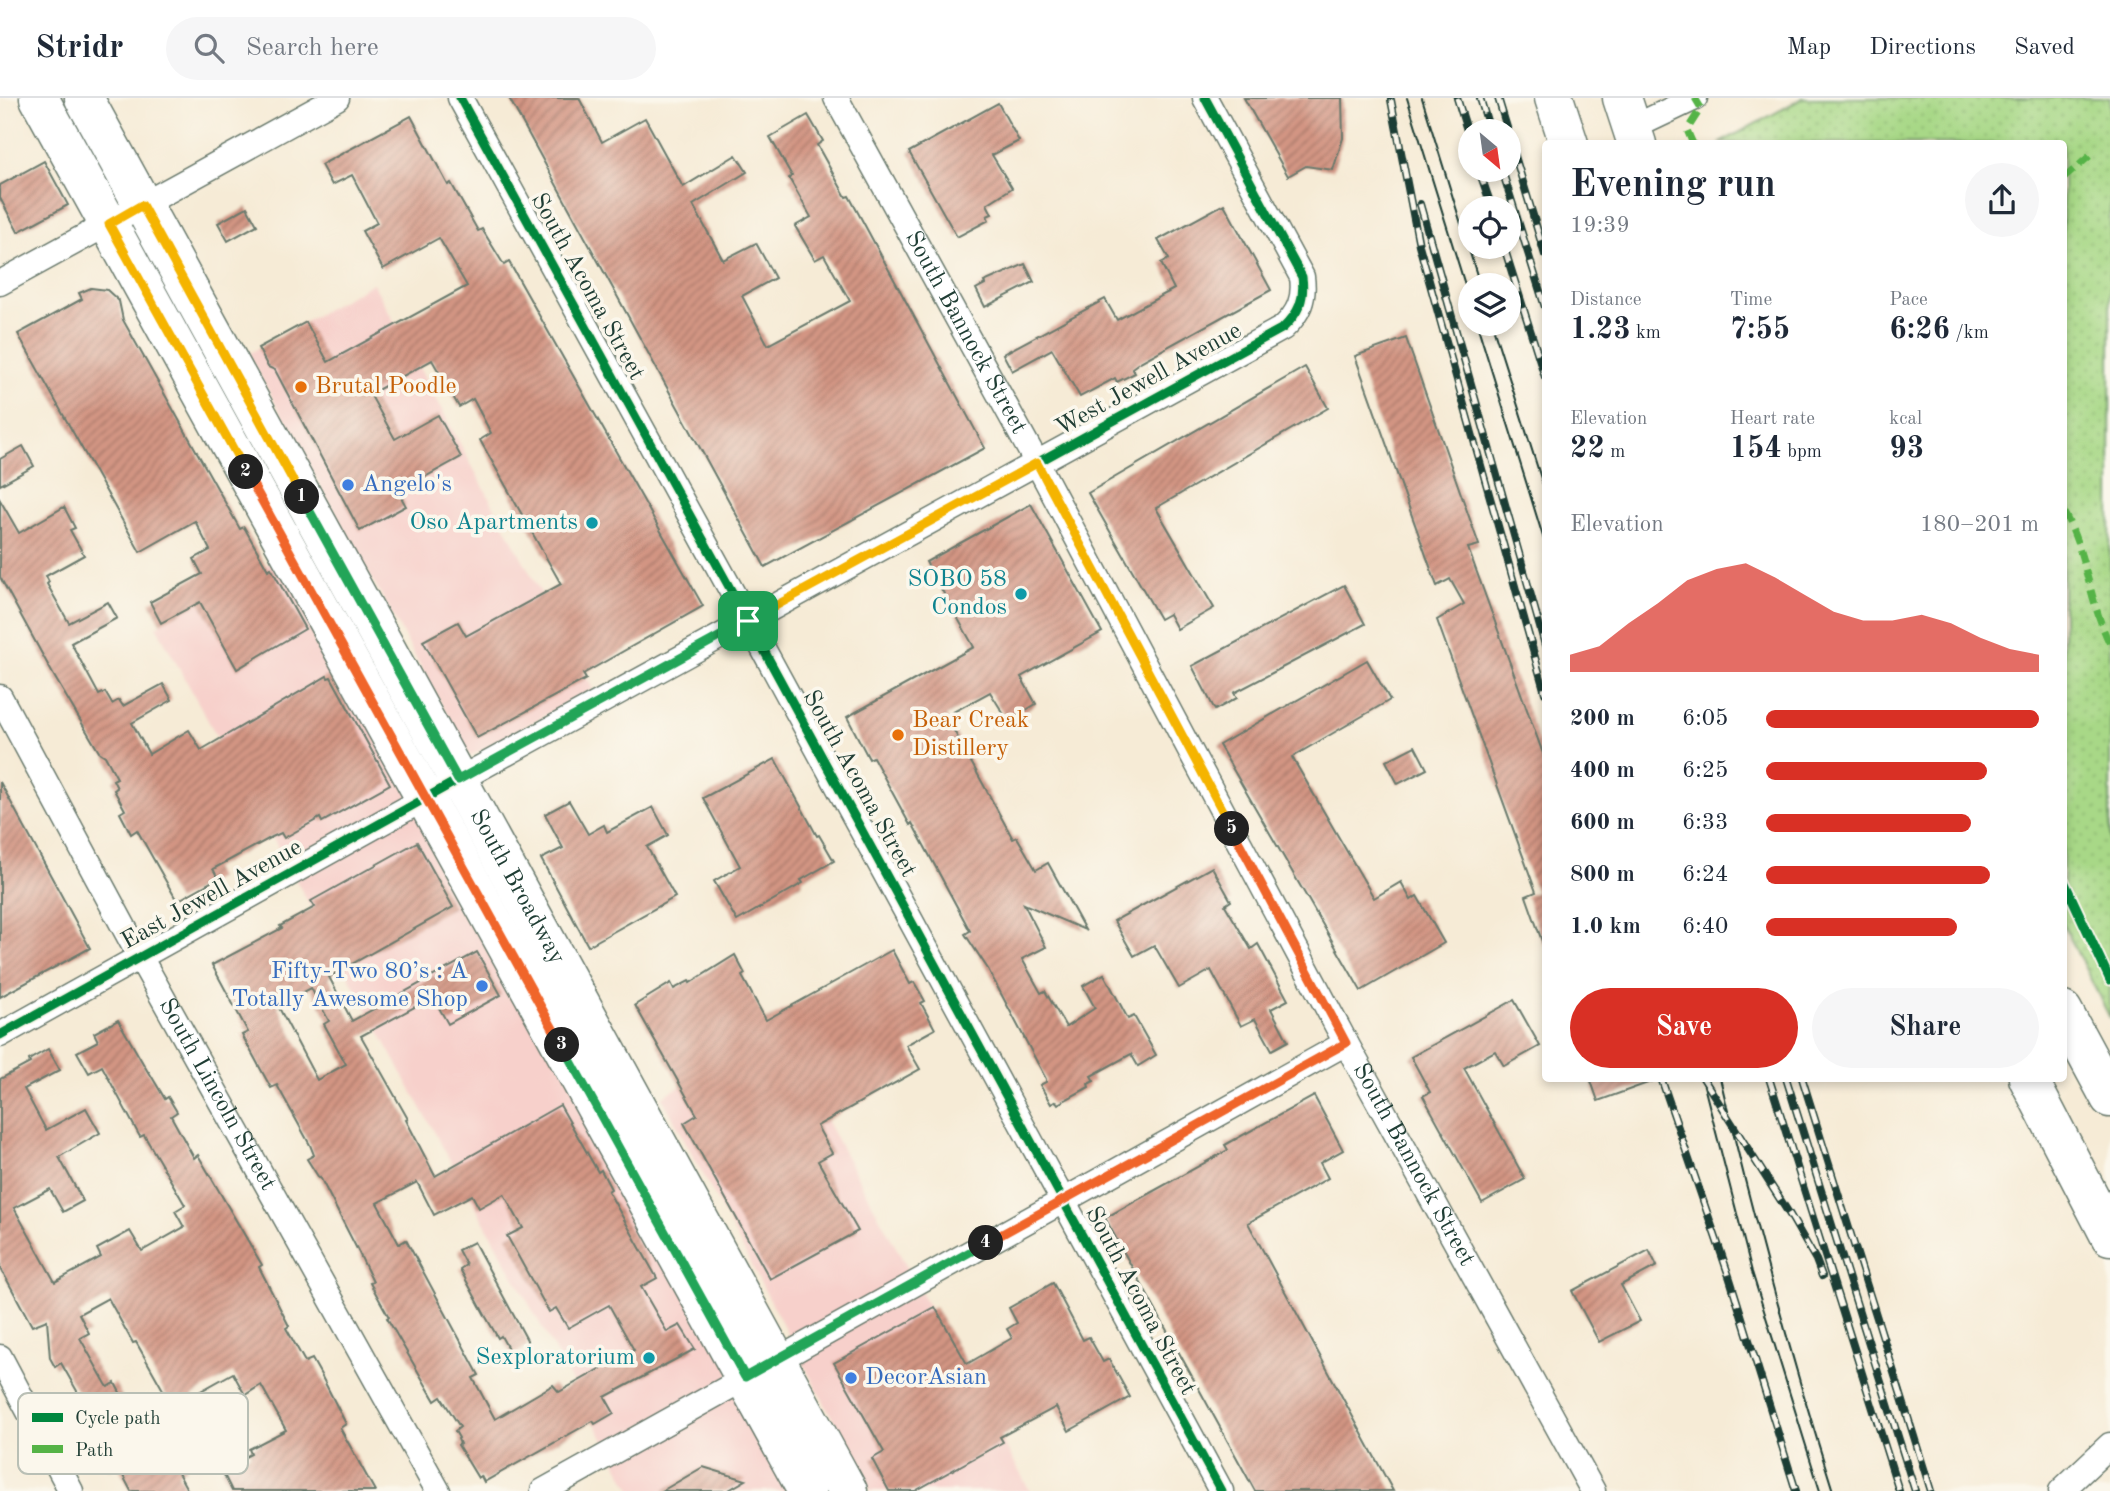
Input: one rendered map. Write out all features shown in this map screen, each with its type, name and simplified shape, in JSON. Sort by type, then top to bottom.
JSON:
[{"type":"main road","name":"South Broadway","points":[[39,98],[125,215],[761,1368],[848,1491]]},
{"type":"main road","name":"South Broadway","points":[[84,98],[125,215]]},
{"type":"main road","points":[[1555,98],[1568,140]]},
{"type":"main road","points":[[2067,1018],[2110,1098]]},
{"type":"main road","points":[[2030,1082],[2110,1236]]},
{"type":"main road","name":"South Broadway","points":[[761,1368],[807,1491]]},
{"type":"street","points":[[0,283],[337,98]]},
{"type":"street","name":"South Acoma Street","points":[[460,98],[1221,1491]]},
{"type":"street","name":"South Bannock Street","points":[[836,98],[1037,463],[1346,1043],[1593,1491]]},
{"type":"street","name":"West Jewell Avenue","points":[[442,789],[1283,328],[1294,318],[1301,306],[1303,277],[1205,98]]},
{"type":"street","points":[[1630,123],[1695,98]]},
{"type":"street","name":"South Lincoln Street","points":[[0,697],[140,957],[438,1491]]},
{"type":"street","name":"East Jewell Avenue","points":[[0,1035],[442,789]]},
{"type":"street","points":[[543,1491],[1346,1043]]},
{"type":"street","points":[[0,1357],[19,1393]]},
{"type":"street","points":[[2061,1491],[2110,1445]]},
{"type":"street","points":[[62,1474],[71,1491]]},
{"type":"shaded area","points":[[373,283],[593,689],[470,756],[248,354]]},
{"type":"shaded area","points":[[282,556],[796,1491],[632,1491],[156,626]]},
{"type":"shaded area","points":[[776,1029],[1030,1491],[871,1491],[662,1097]]},
{"type":"green space","points":[[1803,98],[2110,98],[2110,1018],[2067,932],[2067,140],[1726,140]]},
{"type":"building","points":[[509,98],[579,98],[602,142],[645,118],[683,187],[736,155],[747,172],[693,205],[723,260],[756,243],[775,278],[742,296],[768,345],[850,301],[824,255],[815,260],[795,226],[811,217],[770,137],[808,115],[823,141],[817,145],[846,197],[849,196],[985,448],[765,567]]},
{"type":"building","points":[[1244,98],[1342,98],[1343,138],[1333,170],[1306,166],[1288,176]]},
{"type":"building","points":[[998,103],[1019,141],[992,155],[1012,188],[987,204],[992,214],[987,216],[989,220],[957,237],[909,152]]},
{"type":"building","points":[[411,116],[448,185],[451,183],[478,231],[482,229],[504,265],[509,262],[703,606],[583,674],[586,679],[477,738],[423,641],[458,622],[466,636],[561,584],[480,440],[491,433],[473,399],[459,407],[432,360],[370,394],[395,439],[438,415],[461,457],[398,492],[406,506],[360,531],[275,370],[268,367],[258,348],[306,322],[328,362],[467,286],[439,238],[383,269],[362,231],[377,223],[352,175],[332,185],[321,165]]},
{"type":"building","points":[[44,161],[68,205],[18,232],[0,198],[0,185]]},
{"type":"building","points":[[1224,204],[1271,290],[1140,362],[1132,368],[1135,373],[1117,382],[1115,378],[1080,397],[1052,349],[1012,371],[1003,354],[1105,299],[1117,320],[1174,289],[1161,263],[1169,259],[1158,240]]},
{"type":"building","points":[[247,207],[257,225],[228,241],[218,223]]},
{"type":"building","points":[[1025,264],[1034,282],[985,307],[976,289],[985,284],[984,282]]},
{"type":"building","points":[[91,288],[107,290],[119,301],[123,320],[240,529],[244,527],[268,570],[271,568],[305,629],[237,669],[200,602],[161,623],[150,602],[202,574],[194,559],[210,550],[195,521],[140,552],[18,334],[82,299],[79,293]]},
{"type":"building","points":[[1406,338],[1479,545],[1468,548],[1542,751],[1542,941],[1526,896],[1536,892],[1437,620],[1464,604],[1450,579],[1437,586],[1355,356]]},
{"type":"building","points":[[1305,367],[1328,408],[1156,508],[1214,608],[1177,629],[1169,614],[1160,619],[1088,493]]},
{"type":"building","points":[[23,446],[34,466],[0,485],[0,459]]},
{"type":"building","points":[[0,500],[19,533],[64,507],[75,528],[70,530],[84,555],[46,576],[49,582],[47,584],[69,623],[108,602],[117,618],[71,643],[99,695],[105,692],[112,704],[119,700],[123,706],[163,684],[172,700],[132,723],[149,754],[189,730],[201,750],[327,676],[331,677],[390,784],[322,822],[320,818],[284,838],[281,833],[213,869],[218,878],[177,901],[137,830],[131,834],[120,813],[125,810],[114,790],[117,788],[113,780],[117,778],[54,676],[0,577]]},
{"type":"building","points":[[1031,504],[1102,632],[1021,677],[1036,704],[1008,721],[990,692],[946,716],[1013,839],[1017,837],[1036,870],[1048,863],[1085,930],[1024,904],[1046,947],[1022,959],[1041,993],[1045,991],[1066,1027],[1095,1008],[1083,986],[1104,974],[1128,1019],[1134,1016],[1156,1055],[1138,1066],[1131,1054],[1091,1076],[1094,1081],[1088,1084],[1089,1087],[1058,1104],[1056,1101],[1051,1104],[1040,1085],[1046,1082],[1046,1079],[988,969],[965,934],[970,931],[912,823],[910,825],[873,757],[869,759],[847,717],[974,647],[926,562]]},
{"type":"building","points":[[1344,585],[1365,624],[1234,693],[1237,698],[1215,710],[1192,666]]},
{"type":"building","points":[[1367,660],[1390,700],[1292,757],[1374,898],[1401,882],[1411,900],[1417,896],[1444,943],[1361,991],[1219,745]]},
{"type":"building","points":[[1415,746],[1427,769],[1398,784],[1386,761]]},
{"type":"building","points":[[775,759],[817,836],[819,835],[834,861],[801,880],[803,883],[737,921],[714,881],[740,866],[703,798]]},
{"type":"building","points":[[0,782],[90,948],[0,997]]},
{"type":"building","points":[[569,801],[588,834],[604,825],[607,832],[653,807],[668,835],[647,847],[675,897],[588,946],[541,859],[563,848],[545,814]]},
{"type":"building","points":[[417,842],[453,907],[329,977],[352,1021],[477,952],[501,995],[448,1024],[433,997],[361,1036],[408,1119],[406,1120],[435,1176],[560,1105],[598,1172],[601,1170],[611,1189],[608,1191],[657,1278],[641,1287],[667,1332],[680,1325],[695,1349],[605,1397],[614,1413],[595,1424],[593,1421],[484,1482],[481,1476],[478,1478],[458,1445],[459,1438],[455,1431],[460,1427],[441,1397],[435,1401],[387,1318],[389,1317],[370,1283],[373,1282],[358,1251],[320,1177],[307,1159],[314,1155],[310,1145],[277,1085],[271,1088],[242,1035],[248,1032],[212,965],[282,928],[280,926],[315,907],[311,901]],"holes":[[[311,988],[329,1021],[324,1024],[346,1064],[317,1080],[278,1006]],[[417,1182],[434,1215],[472,1195],[479,1208],[504,1194],[523,1228],[507,1236],[549,1312],[556,1308],[568,1328],[609,1305],[634,1350],[559,1392],[553,1385],[495,1419],[473,1378],[479,1375],[406,1240],[399,1244],[377,1203]]]},
{"type":"building","points":[[1212,867],[1231,901],[1225,905],[1251,949],[1258,944],[1288,1000],[1271,1009],[1288,1041],[1272,1050],[1255,1019],[1241,1026],[1211,970],[1179,988],[1154,945],[1134,956],[1114,921]]},
{"type":"building","points":[[892,950],[910,984],[914,982],[925,1001],[921,1003],[935,1029],[906,1045],[920,1069],[817,1126],[832,1153],[818,1161],[858,1231],[770,1279],[684,1123],[697,1115],[635,1005],[671,983],[674,989],[689,981],[690,983],[735,955],[745,974],[742,976],[766,1020]]},
{"type":"building","points":[[1514,1000],[1540,1046],[1504,1066],[1495,1051],[1464,1068],[1525,1179],[1482,1203],[1423,1096],[1430,1092],[1411,1057]]},
{"type":"building","points":[[118,1020],[165,1099],[168,1097],[177,1112],[171,1116],[194,1158],[198,1155],[262,1265],[259,1267],[289,1326],[286,1328],[305,1362],[312,1359],[321,1375],[346,1424],[340,1428],[375,1491],[232,1491],[224,1474],[248,1474],[248,1456],[251,1454],[249,1449],[286,1430],[261,1385],[244,1393],[233,1373],[197,1393],[165,1393],[108,1298],[79,1314],[89,1333],[80,1338],[108,1387],[115,1383],[120,1393],[78,1393],[61,1363],[55,1367],[50,1358],[47,1320],[32,1326],[0,1267],[0,1079],[30,1063],[29,1060],[48,1049],[60,1070],[24,1089],[46,1130],[86,1108],[100,1133],[59,1157],[83,1201],[63,1212],[50,1189],[14,1208],[55,1282],[101,1257],[97,1249],[130,1231],[142,1251],[184,1227],[175,1211],[185,1205],[144,1135],[140,1137],[102,1066],[89,1073],[77,1052],[98,1041],[94,1033]]},
{"type":"building","points":[[1591,1082],[1650,1082],[1598,1101]]},
{"type":"building","points":[[1314,1096],[1343,1150],[1320,1163],[1328,1178],[1248,1223],[1393,1491],[1255,1491],[1105,1218],[1228,1150],[1225,1145]]},
{"type":"building","points":[[474,1242],[527,1340],[527,1347],[512,1356],[501,1336],[498,1338],[460,1269],[466,1265],[458,1250]]},
{"type":"building","points":[[1649,1250],[1657,1266],[1621,1285],[1640,1321],[1599,1342],[1572,1291]]},
{"type":"building","points":[[1053,1283],[1083,1340],[1089,1337],[1103,1362],[1109,1359],[1130,1397],[1069,1431],[1056,1407],[1000,1437],[1003,1442],[915,1491],[889,1491],[872,1459],[884,1452],[834,1363],[935,1307],[967,1364],[1012,1338],[1007,1329],[1017,1323],[1009,1308]]},
{"type":"building","points":[[703,1467],[746,1480],[727,1491],[662,1491]]},
{"type":"building","points":[[122,1474],[179,1474],[188,1491],[131,1491]]},
{"type":"tram line","points":[[1407,98],[1461,273]]},
{"type":"tram line","points":[[1422,98],[1476,273]]},
{"type":"tram line","points":[[1481,336],[1542,533]]},
{"type":"tram line","points":[[1496,336],[1542,482]]},
{"type":"tram line","points":[[1703,1082],[1752,1272],[1820,1491]]},
{"type":"tram line","points":[[1721,1082],[1773,1286],[1833,1491]]},
{"type":"railway","points":[[1457,98],[1464,119]]},
{"type":"railway","points":[[1480,98],[1486,119]]},
{"type":"railway","points":[[1498,98],[1504,119]]},
{"type":"railway","points":[[1391,100],[1419,245],[1542,682]]},
{"type":"railway","points":[[1521,176],[1542,245]]},
{"type":"railway","points":[[1483,182],[1488,196]]},
{"type":"railway","points":[[1506,182],[1542,297]]},
{"type":"railway","points":[[1420,204],[1542,634]]},
{"type":"railway","points":[[1508,259],[1542,367]]},
{"type":"railway","points":[[1662,1082],[1730,1279],[1796,1491]]},
{"type":"railway","points":[[1706,1082],[1790,1215],[1816,1260],[1822,1276]]},
{"type":"railway","points":[[1770,1082],[1899,1491]]},
{"type":"railway","points":[[1787,1082],[1915,1491]]},
{"type":"railway","points":[[1803,1082],[1931,1491]]},
{"type":"marked path","points":[[1691,140],[1687,130],[1701,108],[1695,98]]},
{"type":"marked path","points":[[2067,176],[2092,154]]},
{"type":"marked path","points":[[2067,518],[2110,644]]},
{"type":"cycle path","points":[[460,98],[1221,1491]]},
{"type":"cycle path","points":[[0,1035],[458,780],[1283,328],[1300,305],[1302,277],[1205,98]]},
{"type":"cycle path","points":[[2067,888],[2110,980]]},
{"type":"place","name":"Brutal Poodle","points":[[301,387]]},
{"type":"place","name":"Angelo's","points":[[348,485]]},
{"type":"place","name":"Oso Apartments","points":[[592,523]]},
{"type":"place","name":"SOBO 58 Condos","points":[[1021,594]]},
{"type":"place","name":"Bear Creak Distillery","points":[[898,735]]},
{"type":"place","name":"Fifty-Two 80’s : A Totally Awesome Shop","points":[[482,986]]},
{"type":"place","name":"Sexploratorium","points":[[649,1358]]},
{"type":"place","name":"DecorAsian","points":[[851,1378]]},
{"type":"route","points":[[142,205],[458,780],[748,621],[1037,463],[1346,1043],[745,1377],[109,224],[142,205]]}]
